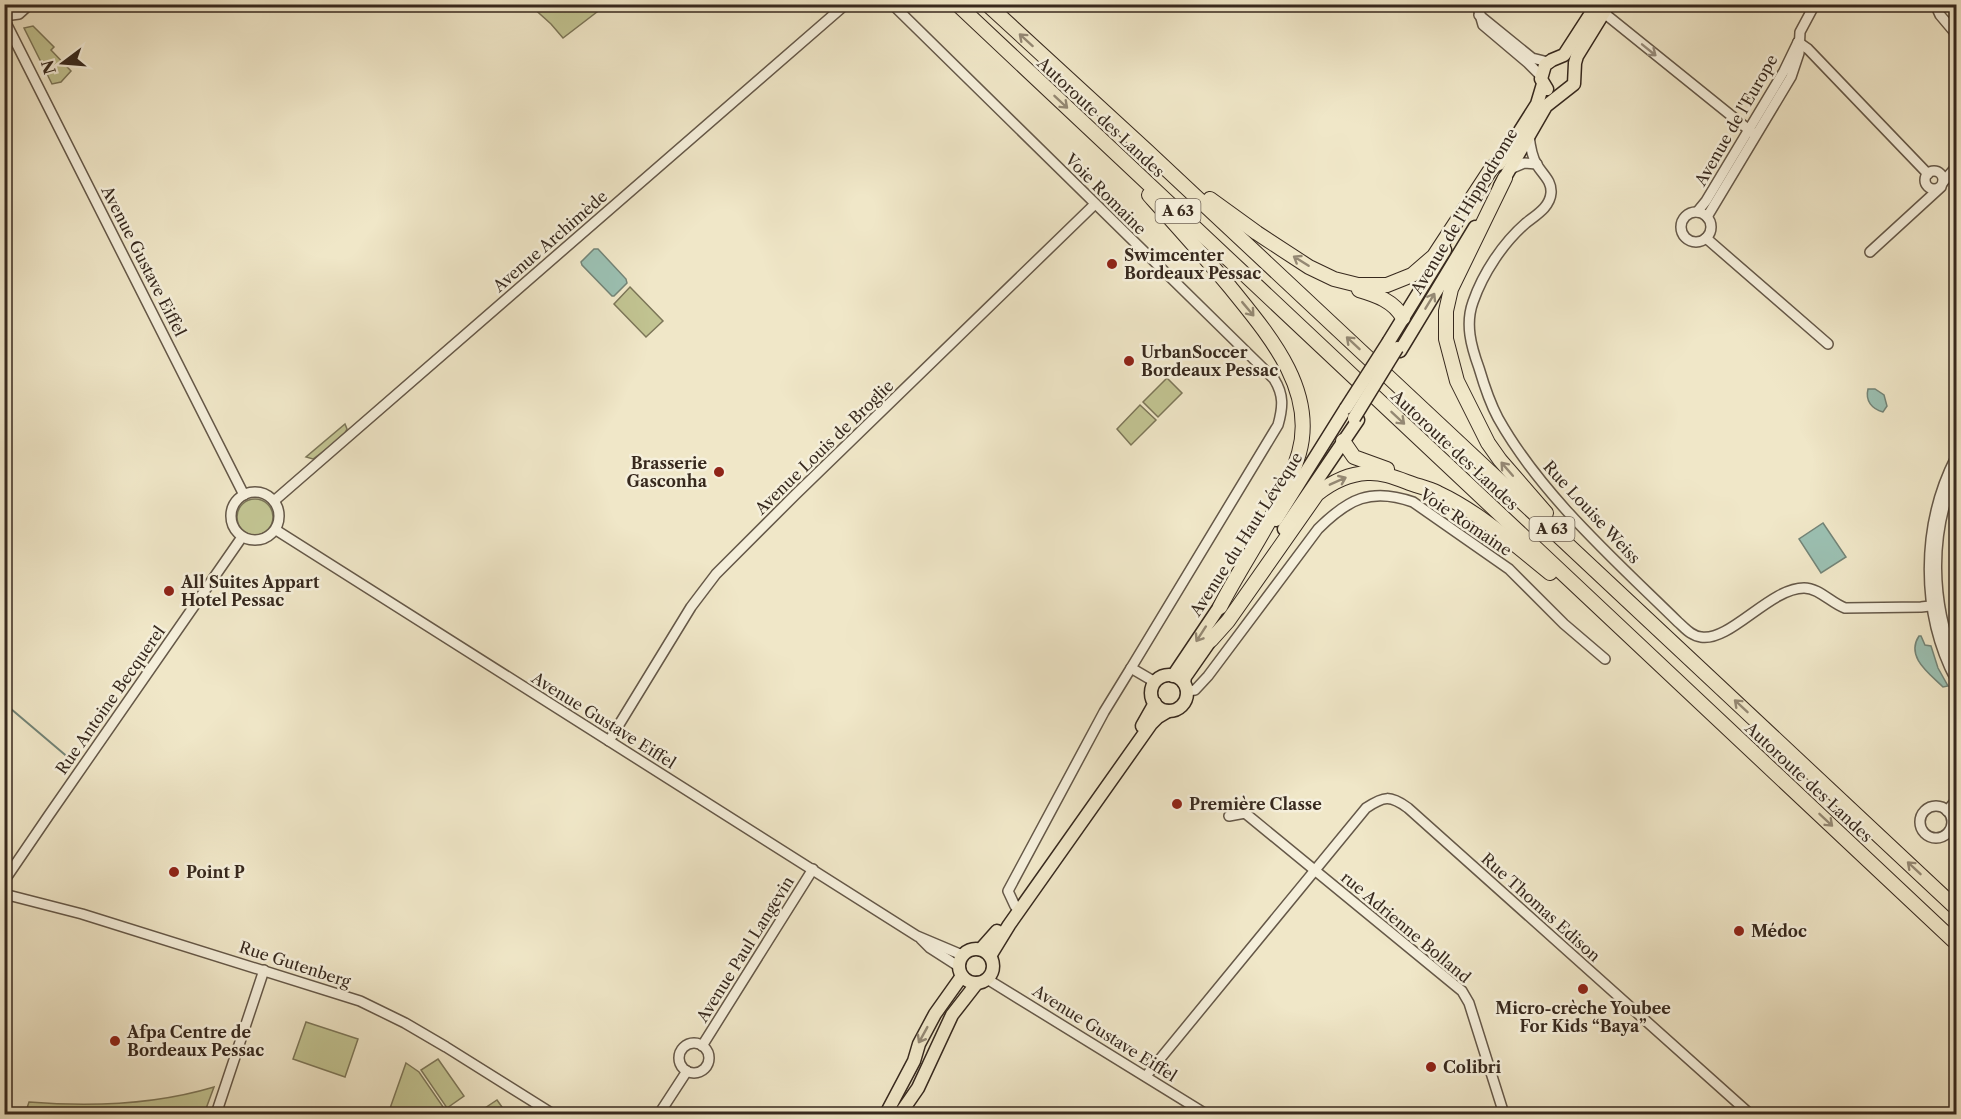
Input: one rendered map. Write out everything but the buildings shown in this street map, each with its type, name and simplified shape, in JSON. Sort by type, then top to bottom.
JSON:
[{"type":"highway","name":"Autoroute des Landes","points":[[957,4],[1956,943]]},
{"type":"highway","name":"Autoroute des Landes","points":[[987,4],[1956,908]]},
{"type":"highway","points":[[1091,130],[1262,326],[1280,354],[1298,396],[1303,428],[1300,450],[1293,471],[1281,498],[1220,607]]},
{"type":"highway","points":[[1147,151],[1162,158],[1209,199],[1309,267],[1390,303],[1397,308],[1402,321]]},
{"type":"highway","points":[[1334,279],[1358,285],[1387,285],[1412,275],[1434,256],[1491,169],[1506,168],[1451,289],[1446,311],[1446,339],[1457,381],[1469,407],[1500,460],[1553,520],[1649,614],[1694,662]]},
{"type":"highway","points":[[1345,438],[1354,457],[1401,474],[1464,507],[1490,526],[1555,577],[1701,711],[1752,751]]},
{"type":"highway","points":[[1211,640],[1228,621],[1306,508],[1317,494],[1333,482],[1369,473],[1386,475],[1436,492]]},
{"type":"main road","points":[[1604,7],[1577,56],[1574,84],[1563,93],[1551,92],[1542,80],[1542,69],[1571,48],[1604,7]]},
{"type":"main road","points":[[1552,60],[1568,62],[1575,71]]},
{"type":"main road","name":"Avenue de l'Hippodrome","points":[[1394,346],[1506,168],[1537,104],[1542,80]]},
{"type":"main road","name":"Avenue de l'Hippodrome","points":[[1394,346],[1402,321],[1546,106],[1563,93]]},
{"type":"main road","points":[[1352,415],[1394,346]]},
{"type":"main road","name":"Avenue du Haut Lévèque","points":[[1181,684],[1220,607],[1352,415]]},
{"type":"main road","name":"Avenue du Haut Lévèque","points":[[1181,684],[1345,438],[1352,415]]},
{"type":"main road","points":[[985,953],[1009,925],[1151,724],[1168,711],[1180,707],[1186,697],[1181,684],[1163,676],[1155,682],[1151,693],[1158,707],[1168,711]]},
{"type":"main road","points":[[900,1114],[918,1088],[952,1015],[992,970],[985,953],[991,939],[1142,726],[1155,703]]},
{"type":"main road","points":[[886,1114],[914,1061],[929,1024],[970,950],[985,953]]},
{"type":"main road","points":[[961,966],[971,983],[982,981]]},
{"type":"street","points":[[4,17],[19,14],[30,4]]},
{"type":"street","name":"Avenue Archimède","points":[[274,501],[846,4]]},
{"type":"street","name":"Voie Romaine","points":[[892,4],[1274,379],[1282,399],[1278,425],[1104,712],[1008,891],[1015,906]]},
{"type":"street","points":[[1477,4],[1482,25],[1531,65],[1542,80]]},
{"type":"street","name":"Avenue de l'Europe","points":[[1707,217],[1784,71],[1798,42],[1803,24],[1815,4]]},
{"type":"street","points":[[1935,4],[1940,15],[1956,34]]},
{"type":"street","points":[[1604,7],[1752,133]]},
{"type":"street","points":[[16,41],[19,14]]},
{"type":"street","points":[[1479,15],[1532,58],[1552,60]]},
{"type":"street","name":"Avenue Gustave Eiffel","points":[[4,17],[244,495]]},
{"type":"street","points":[[1798,42],[1808,49],[1928,174]]},
{"type":"street","name":"Avenue de l'Europe","points":[[1697,212],[1752,133]]},
{"type":"street","name":"Rue Louise Weiss","points":[[1529,134],[1537,165],[1551,186],[1550,200],[1504,245],[1473,300],[1469,326],[1472,350],[1497,417],[1522,455],[1563,505],[1678,622],[1691,634],[1700,637],[1714,636],[1781,594],[1802,588],[1820,593],[1845,608],[1936,605]]},
{"type":"street","points":[[1506,168],[1524,163],[1537,165]]},
{"type":"street","points":[[1870,252],[1942,185],[1956,167]]},
{"type":"street","points":[[1933,171],[1939,172],[1943,176],[1942,185],[1933,190],[1928,187],[1925,179],[1933,171]]},
{"type":"street","name":"Avenue Louis de Broglie","points":[[609,741],[691,607],[716,574],[1095,204]]},
{"type":"street","points":[[1697,212],[1707,217],[1711,230],[1706,238],[1694,241],[1683,234],[1683,221],[1689,214],[1697,212]]},
{"type":"street","points":[[1706,238],[1828,344]]},
{"type":"street","points":[[1956,457],[1947,478],[1934,525],[1930,565],[1936,605],[1956,663]]},
{"type":"street","points":[[1956,473],[1939,532],[1936,575],[1938,632],[1956,680]]},
{"type":"street","points":[[263,493],[274,501],[280,515],[276,530],[264,539],[249,540],[236,531],[231,516],[233,507],[244,495],[263,493]]},
{"type":"street","name":"Voie Romaine","points":[[1181,684],[1198,688],[1318,529],[1336,511],[1359,498],[1373,496],[1401,498],[1413,502],[1509,569],[1564,624],[1605,659]]},
{"type":"street","name":"Avenue Gustave Eiffel","points":[[276,530],[813,869],[917,936],[930,948],[961,966]]},
{"type":"street","name":"Rue Antoine Becquerel","points":[[4,881],[242,537]]},
{"type":"street","points":[[1131,668],[1155,682]]},
{"type":"street","name":"Rue Thomas Edison","points":[[1146,1077],[1366,808],[1380,799],[1395,798],[1750,1114]]},
{"type":"street","points":[[1947,811],[1956,800]]},
{"type":"street","points":[[1229,816],[1245,813],[1315,871]]},
{"type":"street","name":"Avenue Paul Langevin","points":[[702,1046],[813,869]]},
{"type":"street","name":"rue Adrienne Bolland","points":[[1315,871],[1462,991],[1469,1003],[1504,1114]]},
{"type":"street","name":"Rue Gutenberg","points":[[4,894],[82,914],[360,1001],[415,1029],[554,1114]]},
{"type":"street","points":[[216,1114],[264,970]]},
{"type":"street","name":"Avenue Gustave Eiffel","points":[[982,981],[1206,1114]]},
{"type":"street","name":"Avenue Paul Langevin","points":[[693,1043],[702,1046],[706,1049],[709,1058],[706,1067],[697,1072],[687,1071],[679,1060],[681,1050],[693,1043]]},
{"type":"street","name":"Avenue Paul Langevin","points":[[659,1114],[687,1071]]},
{"type":"green space","points":[[530,5],[606,5],[563,38]]},
{"type":"green space","points":[[33,26],[54,47],[51,50],[71,71],[61,82],[52,84],[24,28]]},
{"type":"green space","points":[[630,287],[663,321],[646,337],[614,304]]},
{"type":"green space","points":[[1167,378],[1182,393],[1158,417],[1143,402]]},
{"type":"green space","points":[[1140,405],[1156,420],[1131,445],[1117,429]]},
{"type":"green space","points":[[345,424],[347,429],[343,437],[313,459],[306,457]]},
{"type":"green space","points":[[255,499],[268,504],[273,517],[268,530],[255,535],[242,530],[237,517],[242,504]]},
{"type":"green space","points":[[306,1022],[358,1039],[345,1077],[293,1059]]},
{"type":"green space","points":[[438,1059],[464,1096],[447,1108],[421,1070]]},
{"type":"green space","points":[[406,1063],[419,1072],[448,1114],[388,1114]]},
{"type":"green space","points":[[214,1087],[204,1114],[25,1114],[29,1102],[122,1103],[168,1098]]},
{"type":"green space","points":[[497,1100],[507,1114],[476,1114]]},
{"type":"shaded area","points":[[594,249],[598,249],[626,279],[627,283],[614,296],[582,265],[581,262]]},
{"type":"shaded area","points":[[1868,389],[1875,389],[1884,395],[1887,406],[1883,412],[1870,404]]},
{"type":"shaded area","points":[[1823,523],[1846,557],[1821,573],[1799,539]]},
{"type":"shaded area","points":[[1919,636],[1925,645],[1931,646],[1938,668],[1948,686],[1943,687],[1926,671],[1917,658],[1915,644]]},
{"type":"waterway","points":[[4,703],[70,759]]},
{"type":"place","name":"Swimcenter Bordeaux Pessac","points":[[1112,264]]},
{"type":"place","name":"UrbanSoccer Bordeaux Pessac","points":[[1129,361]]},
{"type":"place","name":"Brasserie Gasconha","points":[[719,472]]},
{"type":"place","name":"All Suites Appart Hotel Pessac","points":[[169,591]]},
{"type":"place","name":"Première Classe","points":[[1177,804]]},
{"type":"place","name":"Point P","points":[[174,872]]},
{"type":"place","name":"Médoc","points":[[1739,931]]},
{"type":"place","name":"Micro-crèche Youbee For Kids “Baya”","points":[[1583,989]]},
{"type":"place","name":"Afpa Centre de Bordeaux Pessac","points":[[115,1041]]},
{"type":"place","name":"Colibri","points":[[1431,1067]]}]
